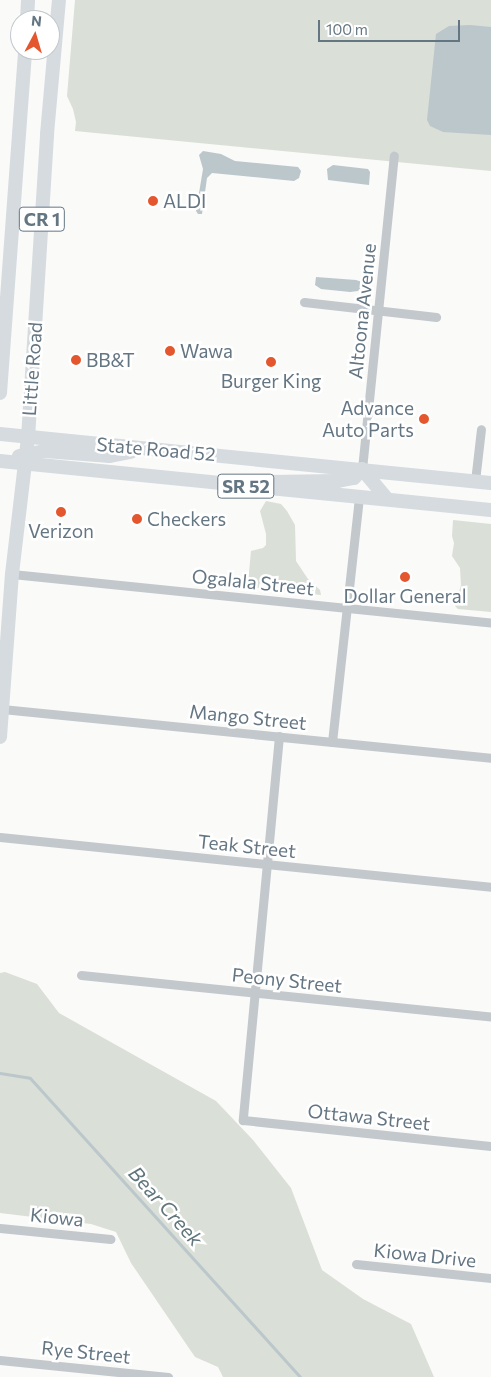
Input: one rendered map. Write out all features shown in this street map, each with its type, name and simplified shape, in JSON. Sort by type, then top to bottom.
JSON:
[{"type":"main road","name":"Little Road","points":[[0,737],[12,574],[28,438],[47,134],[59,0]]},
{"type":"main road","name":"Little Road","points":[[0,393],[24,60]]},
{"type":"main road","name":"State Road 52","points":[[0,434],[491,483]]},
{"type":"main road","points":[[26,459],[45,452],[110,456],[149,449]]},
{"type":"main road","name":"State Road 52","points":[[0,461],[26,459],[252,486],[491,510]]},
{"type":"main road","points":[[252,486],[275,480],[338,482],[354,478],[362,469],[387,499]]},
{"type":"main road","points":[[443,505],[460,502],[491,502]]},
{"type":"street","name":"Altoona Avenue","points":[[362,469],[394,156]]},
{"type":"street","points":[[304,302],[436,317]]},
{"type":"street","points":[[475,481],[481,429]]},
{"type":"street","points":[[332,742],[359,496]]},
{"type":"street","name":"Ogalala Street","points":[[12,574],[491,623]]},
{"type":"street","name":"Mango Street","points":[[2,709],[491,758]]},
{"type":"street","points":[[255,993],[278,736]]},
{"type":"street","name":"Teak Street","points":[[0,837],[491,887]]},
{"type":"street","name":"Peony Street","points":[[81,975],[491,1017]]},
{"type":"street","name":"Ottawa Street","points":[[255,993],[243,1120],[491,1146]]},
{"type":"street","name":"Kiowa","points":[[0,1228],[110,1239]]},
{"type":"street","name":"Kiowa Drive","points":[[356,1264],[491,1278]]},
{"type":"street","name":"Rye Street","points":[[0,1360],[168,1377]]},
{"type":"shaded area","points":[[75,0],[491,0],[491,171],[75,131],[76,122],[67,96]]},
{"type":"shaded area","points":[[449,26],[491,27],[491,135],[443,132],[430,126],[427,120],[436,34]]},
{"type":"shaded area","points":[[203,151],[221,154],[235,161],[298,167],[301,171],[299,178],[294,181],[212,173],[207,178],[202,214],[198,214],[196,211],[203,169],[199,155]]},
{"type":"shaded area","points":[[333,165],[368,169],[370,172],[369,185],[328,180],[327,169]]},
{"type":"shaded area","points":[[316,277],[356,280],[362,282],[362,286],[358,291],[350,292],[321,289],[315,285]]},
{"type":"shaded area","points":[[266,501],[281,504],[287,511],[295,525],[296,561],[308,579],[320,590],[321,595],[250,587],[248,583],[251,551],[263,548],[266,545],[266,534],[260,511]]},
{"type":"shaded area","points":[[453,520],[491,524],[491,612],[458,609],[455,606],[461,585],[460,568],[452,556],[454,543],[452,536]]},
{"type":"shaded area","points":[[5,972],[37,984],[59,1013],[216,1101],[253,1140],[291,1188],[322,1270],[363,1299],[411,1324],[434,1377],[223,1377],[218,1367],[195,1357],[131,1263],[116,1232],[91,1224],[0,1213],[0,973]]},
{"type":"waterway","name":"Bear Creek","points":[[0,1073],[30,1078],[300,1377]]},
{"type":"place","name":"ALDI","points":[[153,201]]},
{"type":"place","name":"Wawa","points":[[170,351]]},
{"type":"place","name":"BB&T","points":[[76,360]]},
{"type":"place","name":"Burger King","points":[[271,362]]},
{"type":"place","name":"Advance Auto Parts","points":[[424,419]]},
{"type":"place","name":"Verizon","points":[[61,512]]},
{"type":"place","name":"Checkers","points":[[137,519]]},
{"type":"place","name":"Dollar General","points":[[405,577]]}]
